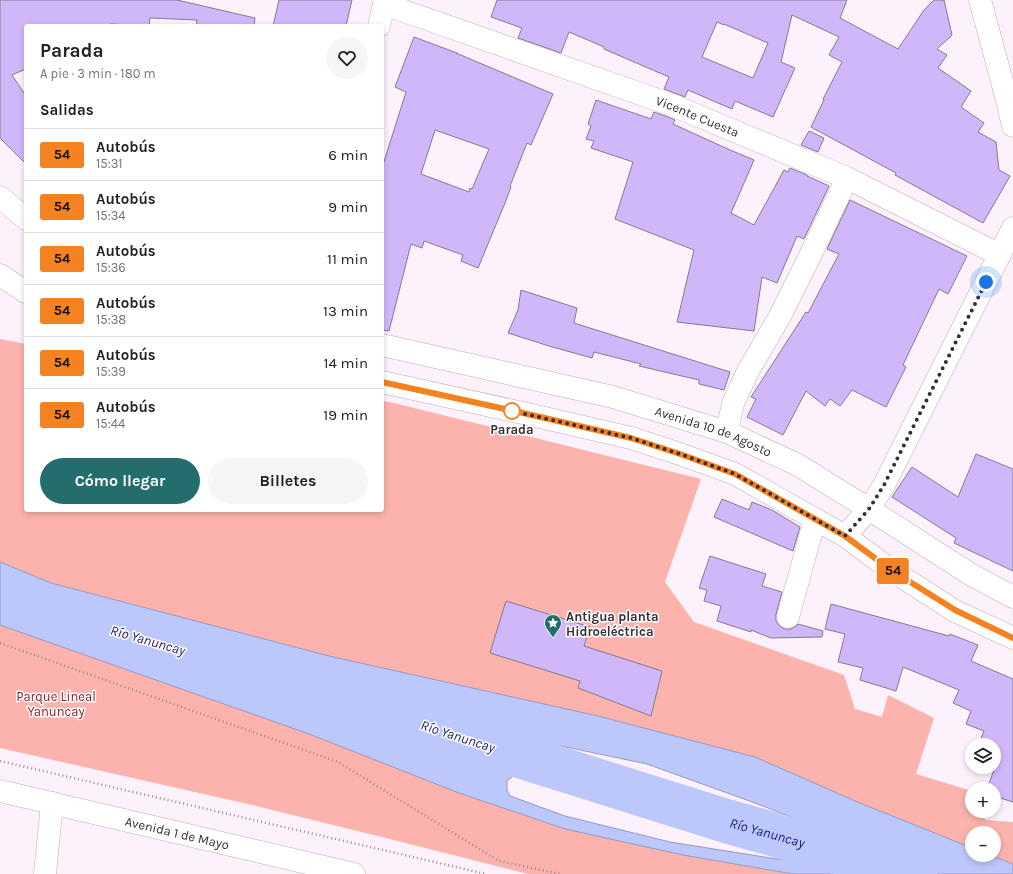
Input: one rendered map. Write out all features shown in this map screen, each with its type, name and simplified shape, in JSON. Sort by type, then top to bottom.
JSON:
[{"type":"main road","points":[[980,0],[1004,59],[1013,126]]},
{"type":"main road","points":[[379,24],[384,2]]},
{"type":"main road","name":"Vicente Cuesta","points":[[384,2],[672,106],[847,178],[1000,255]]},
{"type":"main road","points":[[727,432],[733,403],[748,371],[810,258],[847,178]]},
{"type":"main road","points":[[0,197],[24,217]]},
{"type":"main road","points":[[845,536],[869,509],[884,485],[1013,228]]},
{"type":"main road","points":[[0,275],[24,291]]},
{"type":"main road","name":"Avenida 10 de Agosto","points":[[384,345],[613,397],[727,432],[798,465],[970,574],[1013,597]]},
{"type":"main road","points":[[384,382],[631,438],[735,474],[845,536],[891,570],[955,610],[1013,638]]},
{"type":"main road","points":[[788,617],[815,519]]},
{"type":"main road","name":"Avenida 1 de Mayo","points":[[0,791],[354,874]]},
{"type":"main road","points":[[45,874],[52,803]]},
{"type":"path","points":[[0,643],[338,762],[499,861],[560,874]]},
{"type":"path","points":[[0,760],[486,874]]},
{"type":"green space","points":[[0,339],[24,344],[24,512],[384,512],[384,401],[701,479],[665,582],[694,622],[844,675],[855,709],[882,717],[888,695],[934,718],[916,774],[965,789],[965,818],[984,818],[985,820],[1013,822],[1013,864],[1001,859],[1001,826],[965,826],[965,845],[855,801],[755,757],[598,716],[329,656],[51,583],[0,562]]},
{"type":"green space","name":"Parque Lineal Yanuncay","points":[[0,625],[309,734],[459,793],[565,829],[683,855],[793,874],[528,874],[248,804],[0,748]]},
{"type":"water","points":[[0,562],[51,583],[329,656],[598,716],[755,757],[855,801],[965,845],[965,862],[1001,862],[1001,859],[1013,864],[1013,874],[793,874],[683,855],[565,829],[459,793],[309,734],[0,625]],"holes":[[[553,746],[561,746],[647,764],[755,803],[869,847],[878,852],[874,858],[830,862],[777,859],[670,842],[565,816],[510,796],[507,790],[507,781],[544,751]]]},
{"type":"building","points":[[0,0],[177,0],[255,18],[254,24],[196,24],[197,20],[150,18],[149,24],[24,24],[24,70],[12,75],[24,93],[24,162],[0,138]]},
{"type":"building","points":[[279,0],[352,0],[346,24],[273,24]]},
{"type":"building","points":[[497,0],[847,0],[840,18],[898,49],[924,10],[934,0],[944,0],[952,35],[937,49],[947,55],[938,68],[971,91],[961,107],[984,123],[978,132],[996,142],[999,170],[1010,176],[983,223],[895,175],[896,173],[811,127],[824,100],[823,99],[842,62],[829,55],[839,37],[792,15],[781,62],[795,68],[773,117],[735,101],[732,109],[688,90],[685,97],[664,89],[669,77],[569,32],[561,53],[518,38],[522,28],[491,17]],"holes":[[[717,22],[768,43],[753,78],[702,57]]]},
{"type":"building","points":[[414,37],[457,53],[553,94],[531,145],[527,143],[505,203],[478,268],[461,261],[463,255],[424,241],[422,248],[411,244],[389,331],[384,330],[384,162],[406,92],[395,87]],"holes":[[[435,130],[489,149],[472,189],[470,188],[469,192],[421,174]]]},
{"type":"building","points":[[596,100],[651,119],[654,112],[668,117],[675,120],[673,124],[754,160],[731,213],[754,225],[784,170],[788,172],[790,168],[829,186],[804,239],[797,236],[777,283],[762,277],[754,331],[677,322],[694,250],[615,219],[633,162],[591,148],[594,141],[586,139],[591,126],[588,124]]},
{"type":"building","points":[[809,131],[824,138],[818,152],[801,145]]},
{"type":"building","points":[[850,200],[967,256],[948,294],[939,289],[903,365],[906,367],[886,407],[852,390],[840,406],[830,399],[825,406],[806,391],[783,435],[747,417],[756,399],[751,397],[806,312],[808,313],[839,254],[827,249]]},
{"type":"building","points":[[521,290],[577,308],[574,323],[730,372],[724,390],[699,384],[699,380],[639,366],[641,364],[594,352],[592,358],[508,333],[518,310]]},
{"type":"building","points":[[976,454],[1013,469],[1013,571],[954,543],[956,538],[892,497],[912,467],[958,497]]},
{"type":"building","points":[[722,499],[749,510],[752,502],[772,510],[800,527],[793,551],[714,517]]},
{"type":"building","points":[[710,556],[766,574],[762,586],[782,592],[776,614],[776,621],[779,625],[784,629],[791,629],[798,624],[823,631],[822,637],[771,638],[751,630],[751,632],[717,621],[721,606],[704,601],[707,590],[699,588]]},
{"type":"building","points":[[506,601],[590,627],[584,646],[662,671],[651,716],[578,688],[580,681],[490,653]]},
{"type":"building","points":[[831,604],[949,636],[950,634],[978,645],[971,661],[1013,679],[1013,802],[1001,798],[1001,782],[990,782],[992,774],[1001,774],[1001,738],[981,738],[984,731],[966,724],[971,711],[953,703],[959,690],[903,667],[896,691],[860,680],[863,668],[838,662],[845,634],[825,629]]},
{"type":"waterway","name":"Río Yanuncay","points":[[475,742],[726,821],[915,874]]},
{"type":"bus line","name":"54","points":[[384,382],[631,438],[735,474],[845,536],[891,570],[955,610],[1013,638]]},
{"type":"place","name":"Parada","points":[[512,411]]},
{"type":"place","name":"Antigua planta Hidroeléctrica","points":[[553,638]]},
{"type":"route","points":[[512,411],[508,410],[631,438],[735,474],[845,536],[869,509],[884,485],[986,282]]}]
